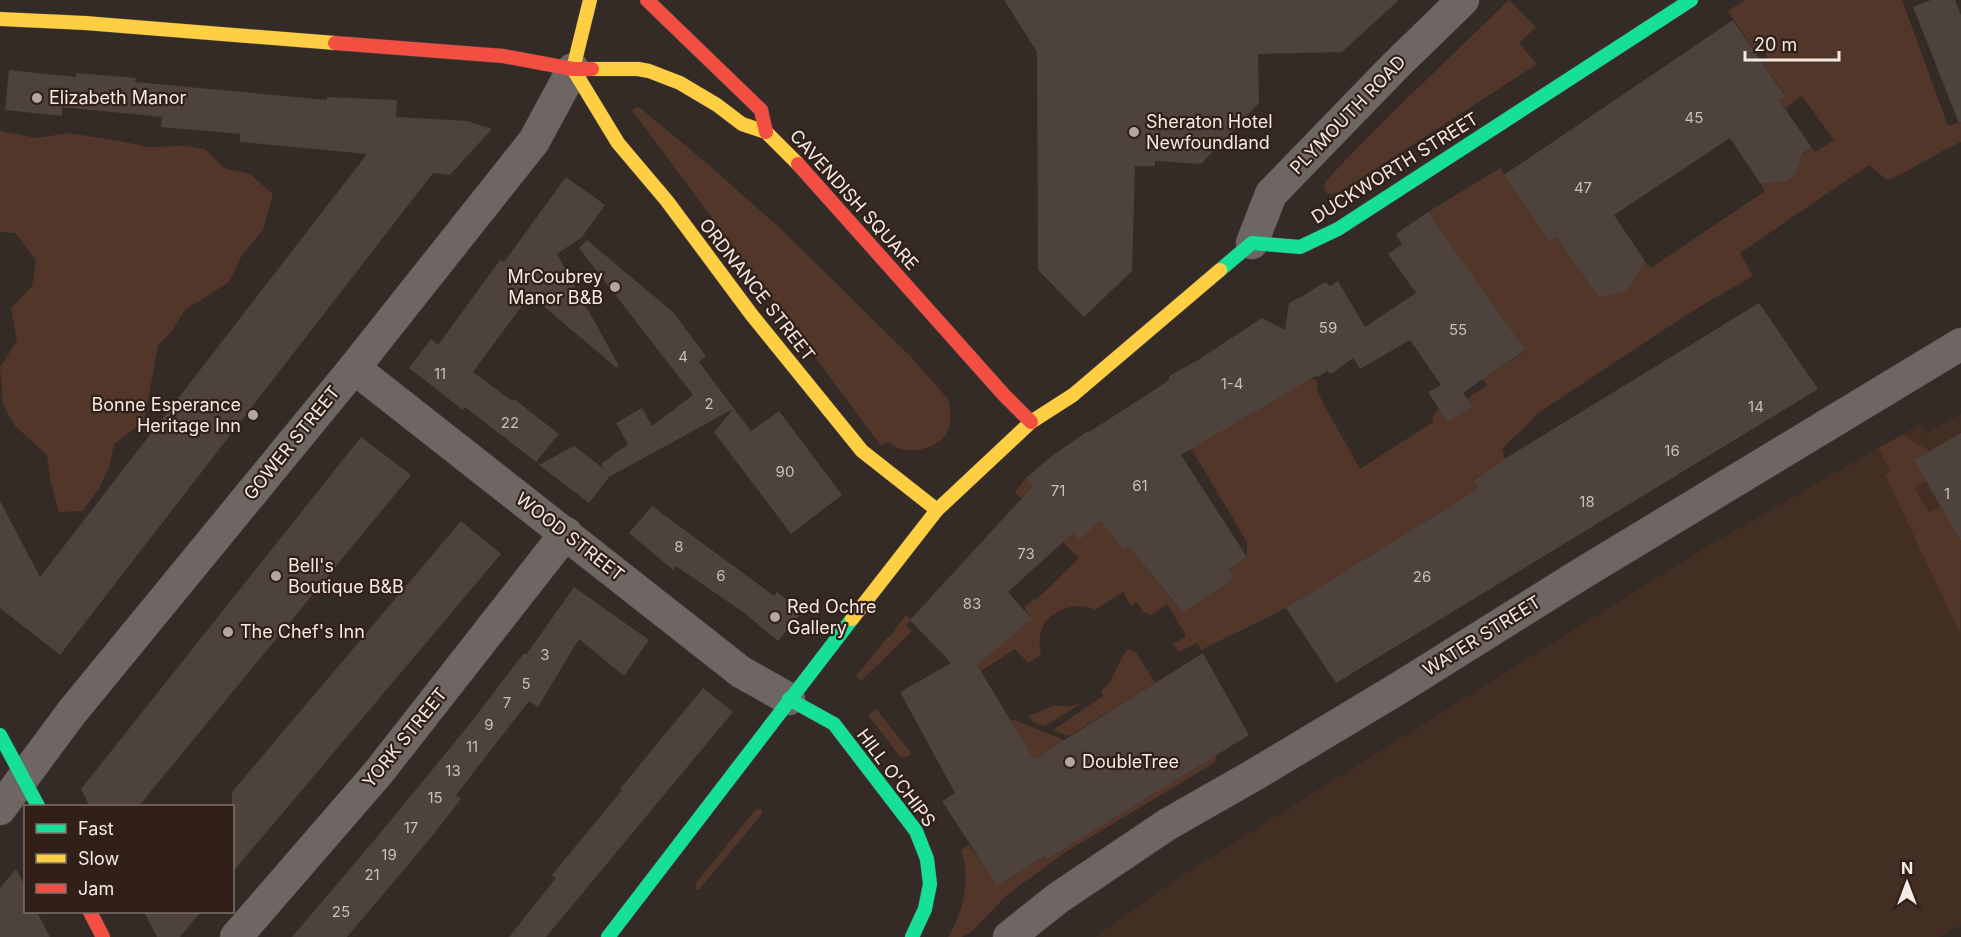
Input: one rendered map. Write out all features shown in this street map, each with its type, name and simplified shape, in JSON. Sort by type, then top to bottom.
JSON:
[{"type":"main road","points":[[573,69],[590,0]]},
{"type":"main road","points":[[647,0],[761,110],[766,132]]},
{"type":"main road","name":"DUCKWORTH STREET","points":[[1252,243],[1300,246],[1338,229],[1691,0]]},
{"type":"main road","name":"CAVENDISH SQUARE","points":[[0,19],[85,23],[485,54],[573,69],[629,68],[649,71],[680,82],[742,124],[766,132],[805,171],[1004,395],[1031,422]]},
{"type":"main road","name":"ORDNANCE STREET","points":[[573,69],[618,143],[854,442],[862,451],[937,510]]},
{"type":"main road","points":[[608,937],[789,699],[937,510],[1031,422],[1073,395],[1252,243]]},
{"type":"main road","name":"HILL O'CHIPS","points":[[789,699],[834,724],[916,831],[925,848],[930,865],[930,885],[926,911],[912,937]]},
{"type":"main road","points":[[0,735],[37,805]]},
{"type":"main road","points":[[91,913],[103,937]]},
{"type":"street","name":"PLYMOUTH ROAD","points":[[1252,243],[1271,194],[1396,65],[1463,0]]},
{"type":"street","name":"GOWER STREET","points":[[0,810],[72,712],[354,368],[534,141],[573,69]]},
{"type":"street","name":"WATER STREET","points":[[1009,937],[1058,898],[1168,824],[1264,770],[1591,568],[1961,344]]},
{"type":"street","name":"WOOD STREET","points":[[354,368],[741,672],[789,699]]},
{"type":"street","name":"YORK STREET","points":[[236,937],[378,773],[566,533]]},
{"type":"shaded area","points":[[1509,0],[1536,27],[1519,43],[1537,64],[1338,193],[1327,194],[1324,187],[1325,182],[1336,170]]},
{"type":"shaded area","points":[[1746,0],[1902,0],[1948,126],[1961,122],[1961,142],[1887,180],[1869,165],[1740,253],[1753,276],[1694,310],[1535,415],[1502,450],[1506,460],[1474,479],[1479,488],[1286,608],[1201,650],[1197,643],[1179,652],[1173,644],[1186,635],[1167,604],[1151,615],[1143,612],[1137,602],[1131,606],[1123,592],[1095,610],[1082,606],[1066,608],[1052,615],[1042,629],[1041,655],[1028,663],[1015,649],[981,671],[970,652],[1003,643],[1031,619],[1024,607],[1034,599],[1036,600],[1079,558],[1024,496],[1021,498],[1015,492],[1026,478],[1079,539],[1103,519],[1124,550],[1129,547],[1179,609],[1191,600],[1195,605],[1234,578],[1229,570],[1247,557],[1247,542],[1191,448],[1309,379],[1317,380],[1317,390],[1323,403],[1360,469],[1433,422],[1433,416],[1439,409],[1447,422],[1473,407],[1467,398],[1487,386],[1483,379],[1525,351],[1428,212],[1500,168],[1549,241],[1556,237],[1597,296],[1645,262],[1651,268],[1765,191],[1760,183],[1770,176],[1777,183],[1784,182],[1795,175],[1793,161],[1812,148],[1815,152],[1834,140],[1802,96],[1785,108],[1779,100],[1785,95],[1762,62],[1768,58],[1760,47],[1755,51],[1728,11]]},
{"type":"shaded area","points":[[639,107],[710,166],[783,231],[910,356],[948,399],[950,423],[945,436],[932,446],[917,450],[901,449],[888,442],[881,446],[632,110]]},
{"type":"shaded area","points":[[0,131],[37,138],[68,133],[149,147],[185,146],[205,149],[224,168],[250,174],[273,194],[263,230],[242,255],[229,282],[185,310],[172,331],[158,345],[144,421],[114,444],[109,467],[99,488],[83,511],[59,512],[50,480],[47,455],[15,426],[3,405],[0,367],[17,341],[11,308],[32,286],[36,260],[15,233],[0,232]]},
{"type":"shaded area","points":[[1961,414],[1961,925],[1939,937],[1095,937],[1184,874],[1701,550],[1922,423],[1927,433]]},
{"type":"shaded area","points":[[1903,435],[1929,451],[1914,460],[1926,481],[1915,489],[1929,512],[1941,507],[1961,542],[1960,633],[1885,475],[1890,471],[1878,448]]},
{"type":"shaded area","points":[[906,615],[911,619],[906,626],[912,631],[861,681],[856,676]]},
{"type":"shaded area","points":[[1127,649],[1136,652],[1155,683],[1069,736],[1053,730],[1103,696],[1101,691],[1108,685]]},
{"type":"shaded area","points":[[1085,701],[1045,726],[1033,722],[1029,716],[1052,706],[1073,706]]},
{"type":"shaded area","points":[[876,709],[911,755],[901,758],[868,715]]},
{"type":"shaded area","points":[[1015,720],[1064,740],[1034,759],[1011,721]]},
{"type":"shaded area","points":[[1216,753],[1216,761],[1211,765],[1064,853],[1007,895],[971,932],[962,937],[948,937],[962,906],[966,883],[961,850],[969,845],[997,885],[1044,856],[1046,860]]},
{"type":"shaded area","points":[[756,809],[762,810],[762,814],[699,890],[696,889],[696,883]]},
{"type":"building","name":"Sheraton Hotel Newfoundland","points":[[1004,0],[1399,0],[1342,52],[1258,54],[1259,103],[1201,164],[1155,161],[1155,166],[1135,166],[1132,271],[1084,317],[1038,270],[1037,52]]},
{"type":"building","points":[[1931,0],[1955,0],[1961,15],[1961,122],[1959,123],[1913,7]]},
{"type":"building","points":[[1733,20],[1785,96],[1779,100],[1812,148],[1803,153],[1795,175],[1784,182],[1760,183],[1730,138],[1614,215],[1645,261],[1630,287],[1621,293],[1598,297],[1556,237],[1549,241],[1504,175]]},
{"type":"building","points":[[9,70],[76,77],[76,73],[136,78],[135,82],[327,100],[327,97],[397,100],[396,117],[468,121],[492,129],[450,175],[433,173],[60,655],[0,608],[0,501],[40,577],[367,154],[240,142],[240,134],[161,127],[162,117],[62,107],[62,116],[5,110]]},
{"type":"building","points":[[566,177],[605,205],[582,237],[557,254],[619,366],[617,368],[530,295],[473,372],[512,401],[514,399],[559,434],[536,462],[465,407],[463,410],[409,368],[431,339],[438,345],[500,260],[504,262]]},
{"type":"building","points":[[1428,212],[1525,350],[1463,393],[1473,407],[1447,422],[1428,392],[1441,385],[1410,340],[1360,369],[1353,358],[1331,374],[1327,371],[1318,377],[1317,375],[1181,455],[1247,557],[1229,570],[1234,578],[1183,613],[1129,547],[1124,550],[1100,521],[1079,540],[1073,533],[1008,592],[1032,619],[977,665],[1034,759],[1203,653],[1249,735],[1046,860],[1044,856],[997,886],[942,801],[955,793],[900,692],[951,663],[910,620],[1033,486],[1026,478],[1049,458],[1088,431],[1169,380],[1169,376],[1262,318],[1285,330],[1289,303],[1325,282],[1330,286],[1338,281],[1365,327],[1416,293],[1388,254],[1402,244],[1396,234]]},
{"type":"building","points":[[587,240],[673,312],[706,356],[699,362],[751,431],[779,411],[842,495],[791,534],[714,432],[733,409],[609,477],[589,503],[539,465],[574,446],[604,469],[601,464],[628,444],[616,423],[642,408],[652,426],[693,395],[579,248]]},
{"type":"building","points":[[1759,303],[1818,389],[1336,683],[1286,608],[1479,488],[1474,480],[1514,453]]},
{"type":"building","points":[[1961,433],[1961,542],[1914,460]]},
{"type":"building","points":[[361,437],[411,475],[140,805],[89,805],[81,789]]},
{"type":"building","points":[[652,506],[774,596],[777,592],[796,608],[794,611],[799,616],[778,641],[743,612],[676,566],[673,570],[629,533]]},
{"type":"building","points":[[461,521],[501,554],[234,871],[232,792]]},
{"type":"building","points":[[574,587],[649,640],[624,676],[579,639],[538,707],[529,701],[456,795],[461,799],[347,937],[292,937],[468,726],[524,653],[526,655]]},
{"type":"building","points":[[703,688],[733,712],[546,937],[509,937],[556,878],[552,875]]},
{"type":"building","points":[[16,869],[24,884],[24,913],[38,913],[50,937],[0,937],[0,888]]},
{"type":"building","points":[[145,913],[200,913],[180,937],[157,937]]},
{"type":"traffic: fast","points":[[1220,270],[1252,243],[1300,247],[1338,229],[1691,0]]},
{"type":"traffic: fast","points":[[608,937],[852,619]]},
{"type":"traffic: fast","points":[[789,699],[834,724],[916,831],[927,859],[930,884],[925,909],[912,937]]},
{"type":"traffic: fast","points":[[0,735],[37,805]]},
{"type":"traffic: slow","points":[[573,69],[590,0]]},
{"type":"traffic: slow","points":[[0,19],[85,23],[335,43]]},
{"type":"traffic: slow","points":[[573,69],[618,143],[667,201],[751,314],[862,451],[937,510]]},
{"type":"traffic: slow","points":[[592,69],[638,69],[680,83],[717,105],[742,124],[766,132],[798,164]]},
{"type":"traffic: slow","points":[[852,619],[937,510],[1031,422],[1073,395],[1220,270]]},
{"type":"traffic: jam","points":[[647,0],[761,110],[766,132]]},
{"type":"traffic: jam","points":[[335,43],[503,56],[573,69],[592,69]]},
{"type":"traffic: jam","points":[[798,164],[1004,395],[1031,422]]},
{"type":"traffic: jam","points":[[91,913],[103,937]]},
{"type":"place","name":"Elizabeth Manor","points":[[37,98]]},
{"type":"place","name":"Sheraton Hotel Newfoundland","points":[[1134,132]]},
{"type":"place","name":"MrCoubrey Manor B&B","points":[[615,287]]},
{"type":"place","name":"Bonne Esperance Heritage Inn","points":[[253,415]]},
{"type":"place","name":"Bell's Boutique B&B","points":[[276,576]]},
{"type":"place","name":"Red Ochre Gallery","points":[[775,617]]},
{"type":"place","name":"The Chef's Inn","points":[[228,632]]},
{"type":"place","name":"DoubleTree","points":[[1070,762]]}]
